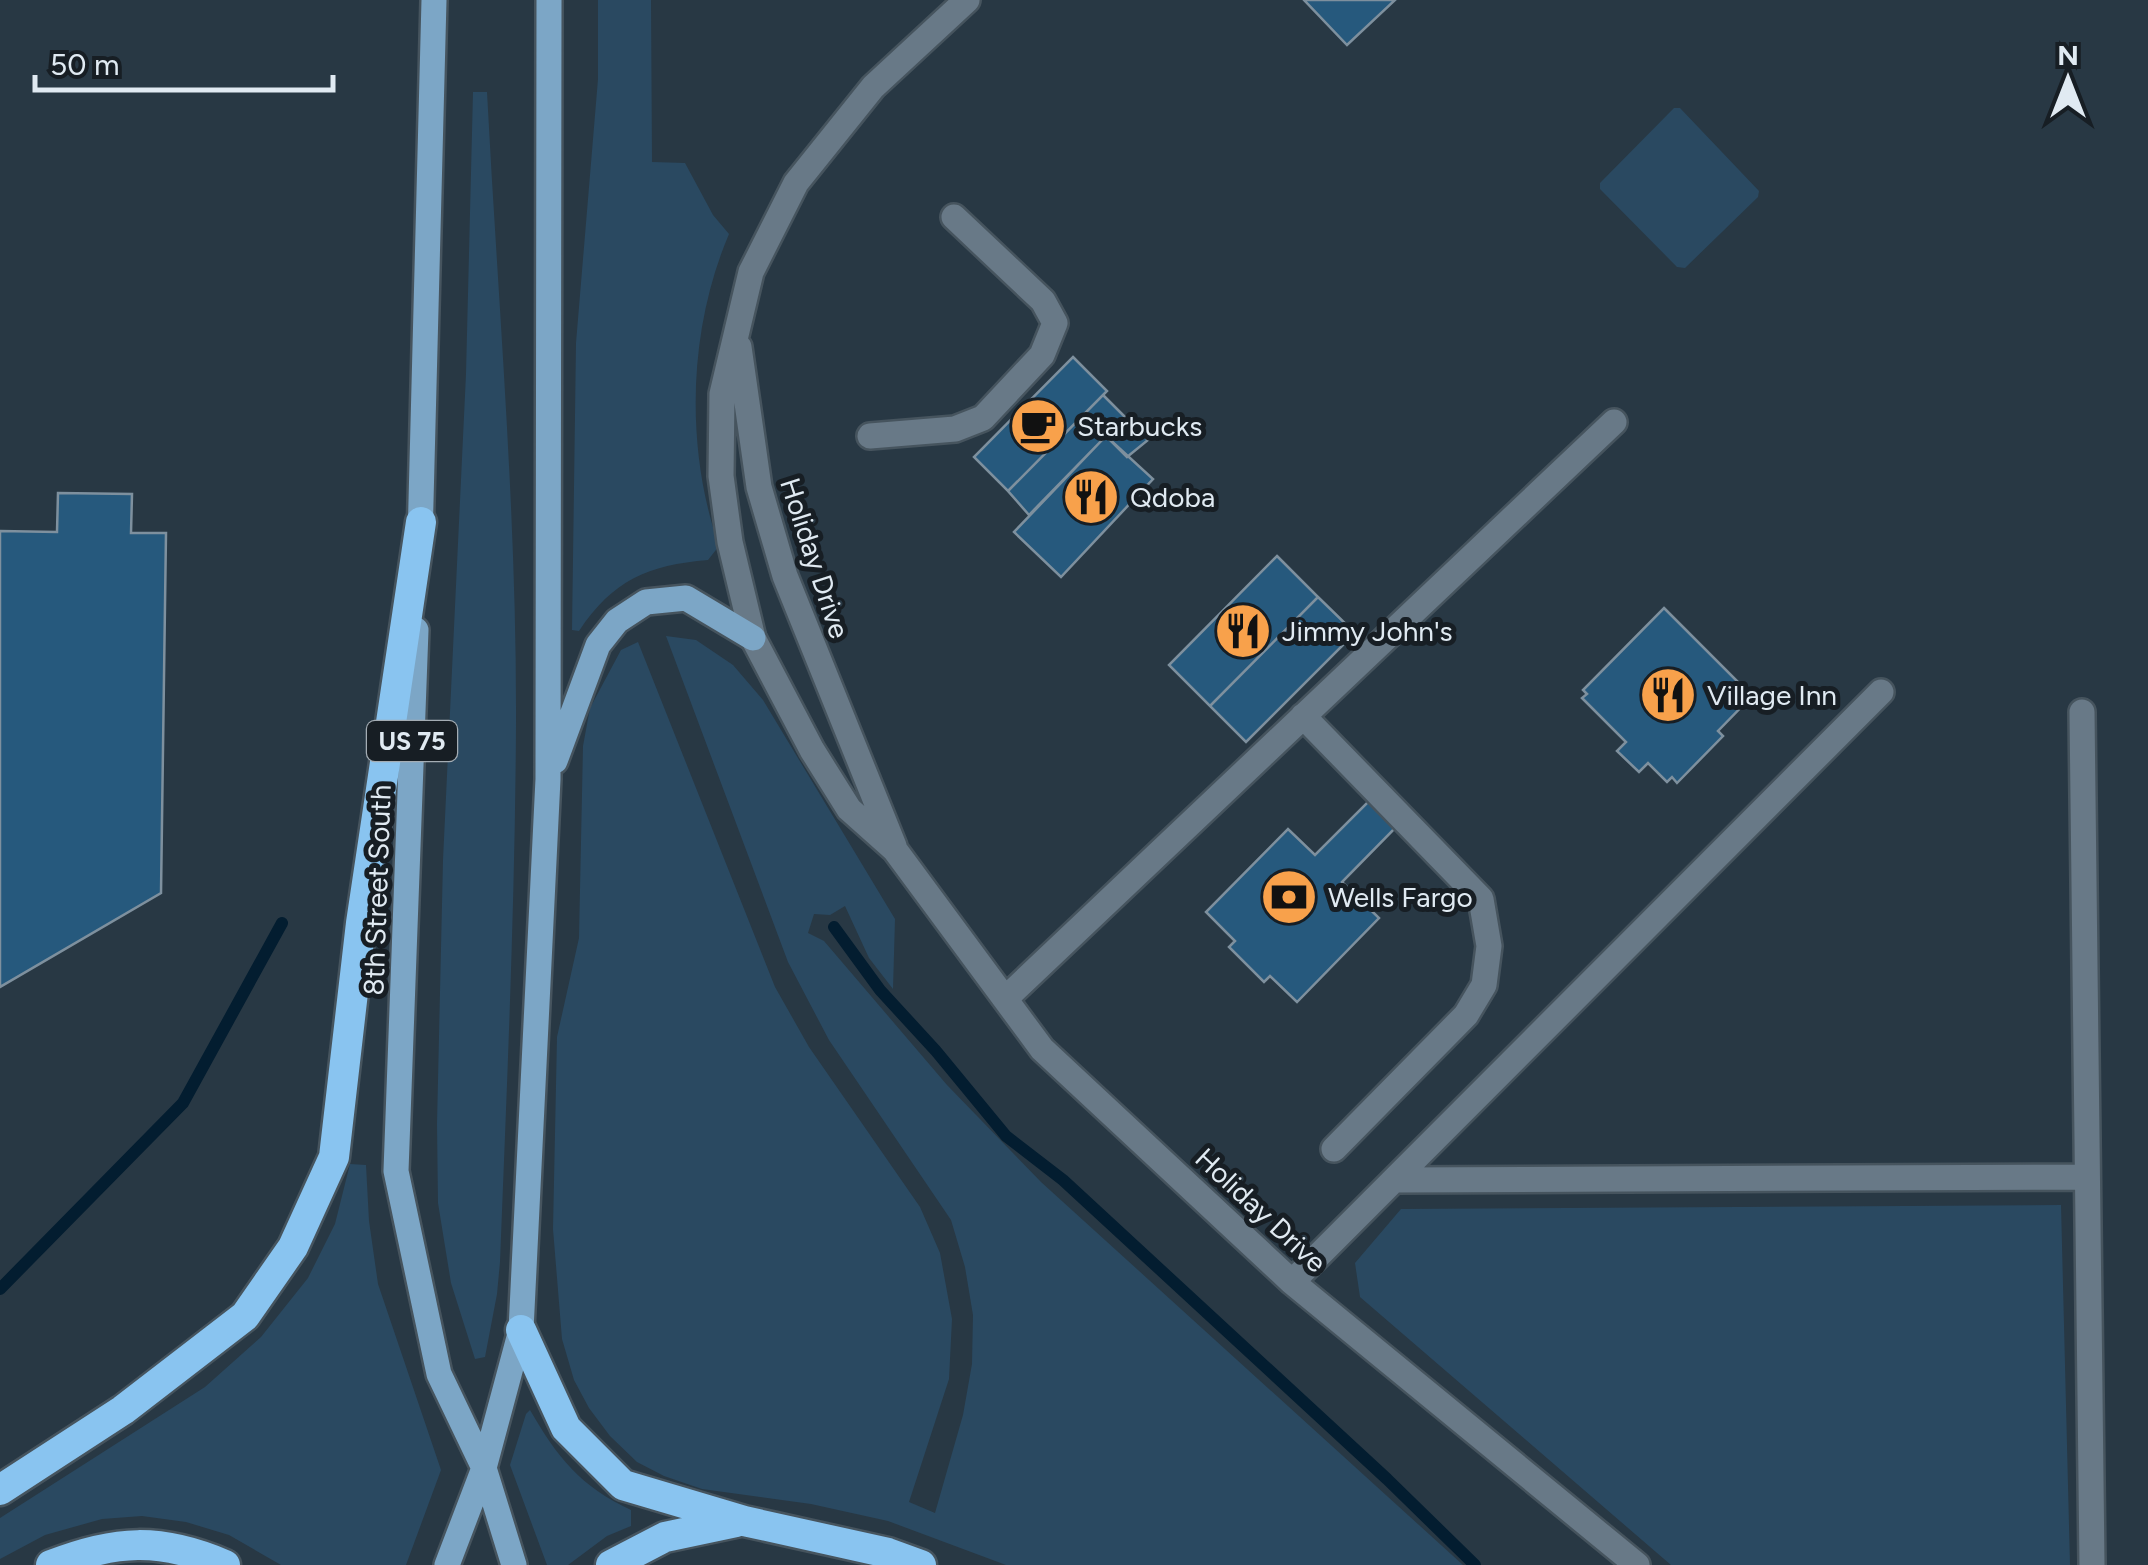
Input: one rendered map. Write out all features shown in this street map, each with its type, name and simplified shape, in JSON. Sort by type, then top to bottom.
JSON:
[{"type":"highway","points":[[0,1490],[123,1410],[245,1316],[292,1246],[334,1157],[361,923],[420,522]]},
{"type":"highway","points":[[521,1330],[566,1428],[623,1486],[744,1521],[888,1552],[920,1565]]},
{"type":"highway","points":[[611,1565],[666,1536],[744,1521]]},
{"type":"highway","points":[[51,1565],[127,1543],[180,1548],[225,1565]]},
{"type":"main road","name":"8th Street South","points":[[434,0],[396,1171],[439,1374],[484,1468],[514,1565]]},
{"type":"main road","points":[[447,1565],[484,1468],[521,1330],[548,779],[549,0]]},
{"type":"main road","points":[[548,779],[598,644],[617,622],[646,602],[686,598],[753,638]]},
{"type":"street","name":"Holiday Drive","points":[[967,0],[873,87],[796,183],[751,272],[722,394],[721,476],[730,542],[753,638],[812,750],[849,808],[896,850],[1042,1049],[1292,1282],[1637,1565]]},
{"type":"street","points":[[870,436],[955,429],[983,418],[1042,354],[1055,324],[1043,302],[954,217]]},
{"type":"street","name":"Holiday Drive","points":[[737,329],[759,487],[785,576],[896,850]]},
{"type":"street","points":[[1006,998],[1614,422]]},
{"type":"street","points":[[1292,1282],[1881,692]]},
{"type":"street","points":[[2082,712],[2092,1565]]},
{"type":"street","points":[[1303,716],[1482,900],[1489,946],[1484,985],[1466,1015],[1334,1149]]},
{"type":"street","points":[[1394,1180],[2088,1177]]},
{"type":"shaded area","points":[[598,0],[651,0],[652,162],[685,163],[713,215],[729,234],[705,309],[696,389],[700,469],[719,546],[708,560],[650,571],[619,587],[579,631],[572,630],[576,343],[598,79]]},
{"type":"shaded area","points":[[473,92],[487,92],[510,488],[516,726],[500,1262],[485,1357],[475,1359],[451,1283],[438,1203],[437,1124],[443,860],[466,374]]},
{"type":"shaded area","points":[[1674,108],[1680,108],[1759,191],[1758,197],[1685,268],[1677,267],[1600,189],[1600,183]]},
{"type":"shaded area","points":[[666,636],[696,640],[733,665],[763,700],[895,919],[893,989],[869,958],[845,906],[830,915],[814,914],[808,933],[824,941],[947,1085],[1041,1182],[1463,1565],[1006,1565],[888,1521],[811,1504],[702,1489],[637,1462],[610,1436],[574,1380],[562,1339],[553,1229],[557,1037],[579,938],[583,746],[590,708],[621,650],[638,642],[775,987],[809,1047],[920,1207],[940,1253],[952,1319],[949,1379],[909,1502],[935,1513],[963,1415],[972,1364],[973,1315],[965,1267],[951,1220],[829,1040],[788,962]]},
{"type":"shaded area","points":[[350,1164],[366,1165],[378,1284],[441,1470],[406,1565],[281,1565],[229,1535],[186,1522],[142,1516],[102,1519],[45,1535],[0,1559],[0,1518],[205,1387],[261,1337],[308,1278],[335,1224]]},
{"type":"shaded area","points":[[2061,1205],[2070,1565],[1671,1565],[1360,1297],[1355,1263],[1401,1209]]},
{"type":"shaded area","points":[[530,1410],[550,1442],[584,1481],[631,1510],[631,1526],[607,1536],[568,1565],[547,1565],[510,1465]]},
{"type":"building","points":[[1304,0],[1395,0],[1347,45]]},
{"type":"building","name":"Starbucks","points":[[1073,357],[1107,391],[1008,491],[974,457]]},
{"type":"building","points":[[1103,395],[1148,440],[1127,457],[1106,436],[1029,515],[1008,491]]},
{"type":"building","name":"Qdoba","points":[[1106,436],[1153,479],[1061,577],[1014,532]]},
{"type":"building","points":[[58,493],[132,494],[131,533],[166,533],[161,893],[0,987],[0,531],[57,532]]},
{"type":"building","name":"Jimmy John's","points":[[1277,556],[1318,597],[1210,706],[1169,665]]},
{"type":"building","points":[[1318,597],[1355,633],[1246,742],[1210,706]]},
{"type":"building","name":"Village Inn","points":[[1664,608],[1752,696],[1718,731],[1723,736],[1677,783],[1672,777],[1667,782],[1648,763],[1639,772],[1617,751],[1626,742],[1582,698],[1587,694],[1583,690]]},
{"type":"building","name":"Wells Fargo","points":[[1376,794],[1403,820],[1342,882],[1379,918],[1297,1002],[1270,976],[1264,982],[1229,947],[1235,941],[1206,912],[1288,829],[1315,855]]},
{"type":"waterway","points":[[0,1289],[183,1103],[282,923]]},
{"type":"waterway","points":[[834,927],[880,990],[1006,1136],[1063,1180],[1475,1565]]},
{"type":"place","name":"Starbucks","points":[[1038,426]]},
{"type":"place","name":"Qdoba","points":[[1091,497]]},
{"type":"place","name":"Jimmy John's","points":[[1243,631]]},
{"type":"place","name":"Village Inn","points":[[1668,695]]},
{"type":"place","name":"Wells Fargo","points":[[1289,897]]}]
